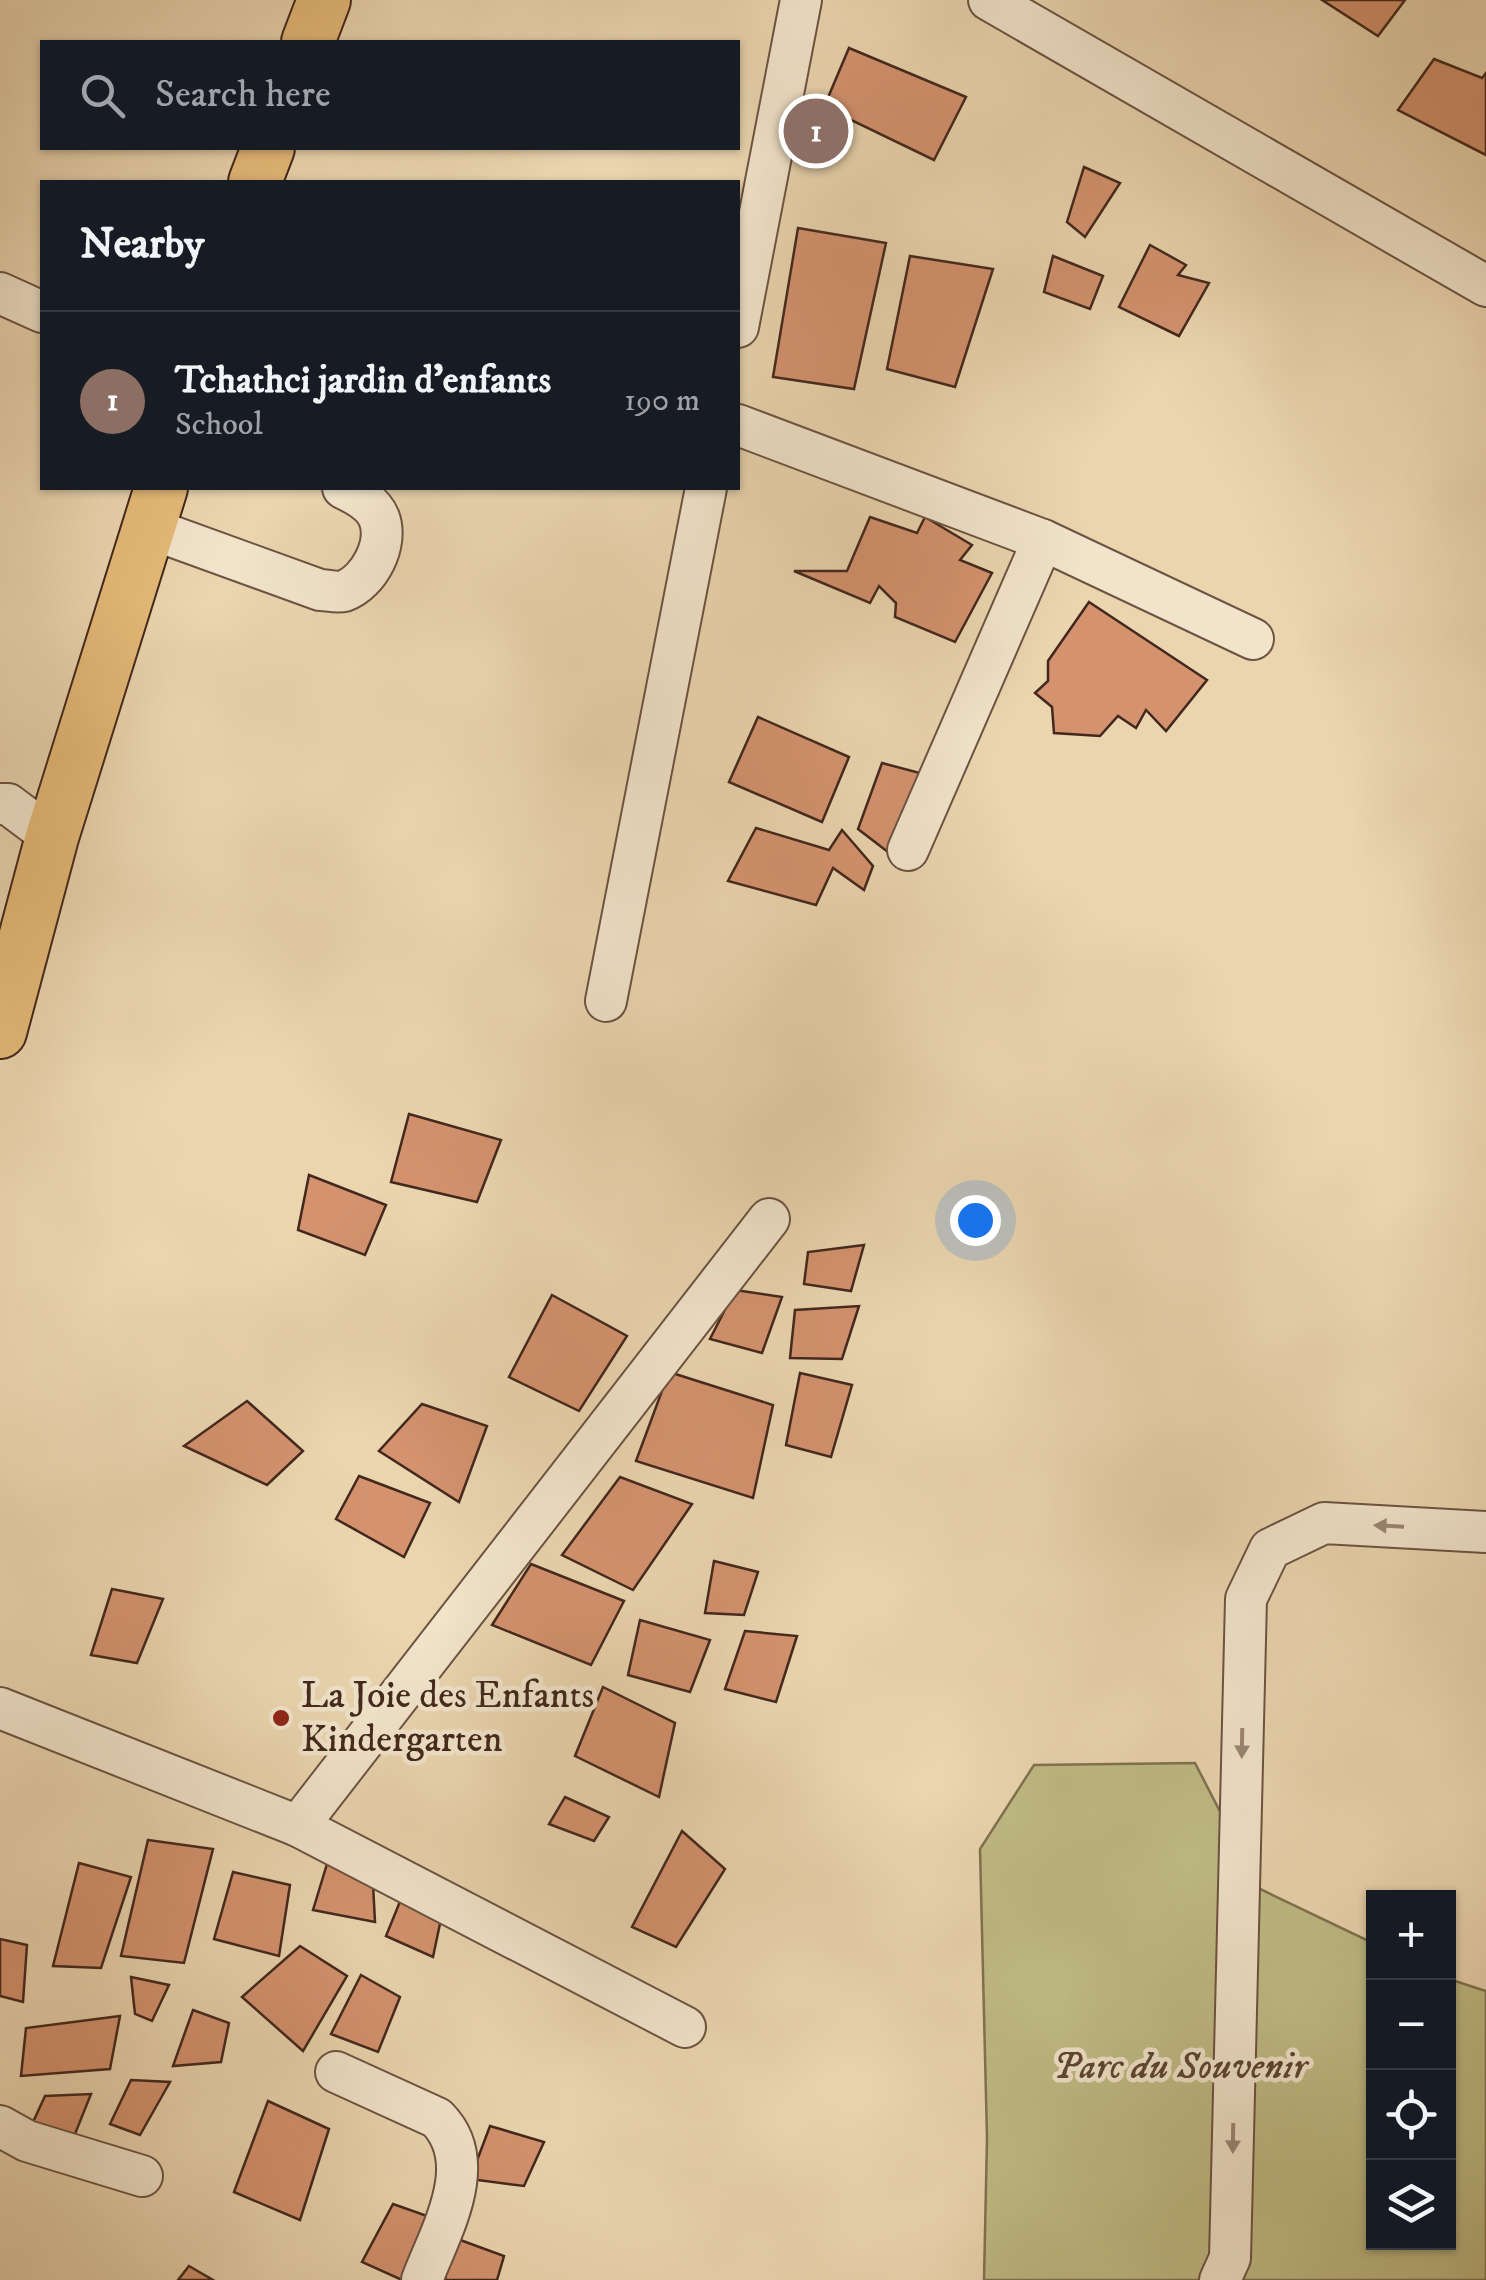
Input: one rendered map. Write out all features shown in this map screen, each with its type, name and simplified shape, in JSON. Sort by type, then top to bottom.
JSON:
[{"type":"main road","points":[[309,40],[324,0]]},
{"type":"main road","points":[[256,180],[267,150]]},
{"type":"main road","points":[[0,1032],[52,837],[155,508]]},
{"type":"street","points":[[740,316],[801,0]]},
{"type":"street","points":[[989,0],[1486,286]]},
{"type":"street","points":[[0,293],[40,311]]},
{"type":"street","points":[[740,426],[1043,540],[1254,640]]},
{"type":"street","points":[[155,508],[320,590],[342,592],[367,576],[383,538],[379,517],[367,502],[346,490]]},
{"type":"street","points":[[606,1001],[706,490]]},
{"type":"street","points":[[908,850],[1043,540]]},
{"type":"street","points":[[0,804],[8,804],[52,837]]},
{"type":"street","points":[[298,1826],[769,1219]]},
{"type":"street","points":[[1220,2280],[1230,2258],[1246,1598],[1270,1549],[1324,1522],[1486,1532]]},
{"type":"street","points":[[0,1708],[298,1826],[685,2027]]},
{"type":"street","points":[[336,2072],[437,2118],[447,2128],[457,2157],[458,2184],[422,2280]]},
{"type":"street","points":[[0,2126],[27,2141],[142,2176]]},
{"type":"green space","name":"Parc du Souvenir","points":[[1195,1763],[1260,1889],[1366,1940],[1366,2250],[1456,2250],[1456,1981],[1486,1991],[1486,2280],[984,2280],[987,2138],[980,1849],[1034,1765]]},
{"type":"building","points":[[1322,0],[1405,0],[1378,36]]},
{"type":"building","points":[[849,48],[966,97],[934,160],[824,107]]},
{"type":"building","points":[[1434,59],[1482,78],[1486,73],[1486,155],[1398,110]]},
{"type":"building","points":[[1084,167],[1120,183],[1085,237],[1067,222]]},
{"type":"building","points":[[798,228],[886,243],[854,389],[773,377]]},
{"type":"building","points":[[1150,245],[1186,265],[1178,275],[1209,283],[1179,336],[1119,307]]},
{"type":"building","points":[[910,256],[993,269],[955,387],[887,369]]},
{"type":"building","points":[[1053,256],[1103,276],[1090,309],[1044,292]]},
{"type":"building","points":[[870,517],[917,533],[925,517],[972,545],[960,560],[992,573],[955,642],[895,617],[896,603],[879,586],[870,603],[794,571],[847,571]]},
{"type":"building","points":[[1089,602],[1207,680],[1166,731],[1146,710],[1136,728],[1118,716],[1100,736],[1054,733],[1052,707],[1035,693],[1048,681],[1048,661]]},
{"type":"building","points":[[758,717],[849,757],[822,822],[729,782]]},
{"type":"building","points":[[882,763],[920,773],[888,852],[858,829]]},
{"type":"building","points":[[756,828],[829,850],[842,830],[873,866],[864,890],[833,868],[816,905],[728,881]]},
{"type":"building","points":[[409,1114],[501,1140],[477,1202],[391,1182]]},
{"type":"building","points":[[309,1175],[386,1205],[365,1255],[298,1230]]},
{"type":"building","points":[[864,1245],[851,1291],[804,1284],[808,1252]]},
{"type":"building","points":[[735,1290],[782,1297],[762,1353],[710,1339]]},
{"type":"building","points":[[552,1295],[627,1336],[579,1411],[509,1377]]},
{"type":"building","points":[[859,1306],[842,1359],[790,1358],[795,1310]]},
{"type":"building","points":[[669,1372],[773,1405],[753,1498],[636,1461]]},
{"type":"building","points":[[800,1373],[852,1385],[831,1457],[786,1445]]},
{"type":"building","points":[[247,1401],[303,1451],[267,1485],[184,1446]]},
{"type":"building","points":[[422,1404],[487,1426],[459,1502],[379,1451]]},
{"type":"building","points":[[359,1476],[430,1503],[404,1557],[336,1519]]},
{"type":"building","points":[[620,1477],[692,1504],[633,1590],[562,1555]]},
{"type":"building","points":[[714,1561],[758,1572],[744,1615],[705,1613]]},
{"type":"building","points":[[531,1564],[624,1601],[591,1665],[492,1625]]},
{"type":"building","points":[[112,1589],[163,1599],[137,1663],[91,1655]]},
{"type":"building","points":[[640,1620],[710,1640],[690,1692],[628,1675]]},
{"type":"building","points":[[745,1631],[797,1636],[776,1702],[725,1689]]},
{"type":"building","points":[[603,1687],[675,1723],[659,1797],[575,1756]]},
{"type":"building","points":[[565,1797],[609,1817],[594,1841],[549,1824]]},
{"type":"building","points":[[682,1831],[725,1869],[676,1947],[632,1927]]},
{"type":"building","points":[[148,1840],[213,1849],[184,1963],[121,1956]]},
{"type":"building","points":[[79,1863],[131,1877],[101,1968],[53,1966]]},
{"type":"building","points":[[327,1864],[373,1884],[375,1922],[313,1910]]},
{"type":"building","points":[[233,1872],[290,1885],[279,1956],[214,1939]]},
{"type":"building","points":[[401,1899],[441,1919],[433,1957],[386,1936]]},
{"type":"building","points":[[0,1939],[27,1945],[23,2002],[0,1996]]},
{"type":"building","points":[[300,1946],[347,1976],[303,2051],[242,1997]]},
{"type":"building","points":[[361,1975],[400,1997],[378,2052],[331,2034]]},
{"type":"building","points":[[131,1977],[169,1985],[152,2021],[135,2014]]},
{"type":"building","points":[[193,2010],[229,2023],[221,2062],[173,2066]]},
{"type":"building","points":[[120,2016],[110,2069],[21,2076],[26,2028]]},
{"type":"building","points":[[131,2080],[170,2082],[140,2135],[110,2124]]},
{"type":"building","points":[[91,2094],[73,2139],[28,2133],[45,2096]]},
{"type":"building","points":[[268,2101],[329,2129],[300,2220],[234,2192]]},
{"type":"building","points":[[490,2126],[544,2142],[524,2186],[470,2179]]},
{"type":"building","points":[[393,2204],[430,2217],[411,2280],[402,2280],[362,2262]]},
{"type":"building","points":[[452,2237],[504,2256],[497,2280],[445,2280]]},
{"type":"building","points":[[189,2266],[213,2280],[178,2280]]},
{"type":"place","name":"Tchathci jardin d'enfants","points":[[816,131]]},
{"type":"place","name":"La Joie des Enfants Kindergarten","points":[[281,1718]]}]
